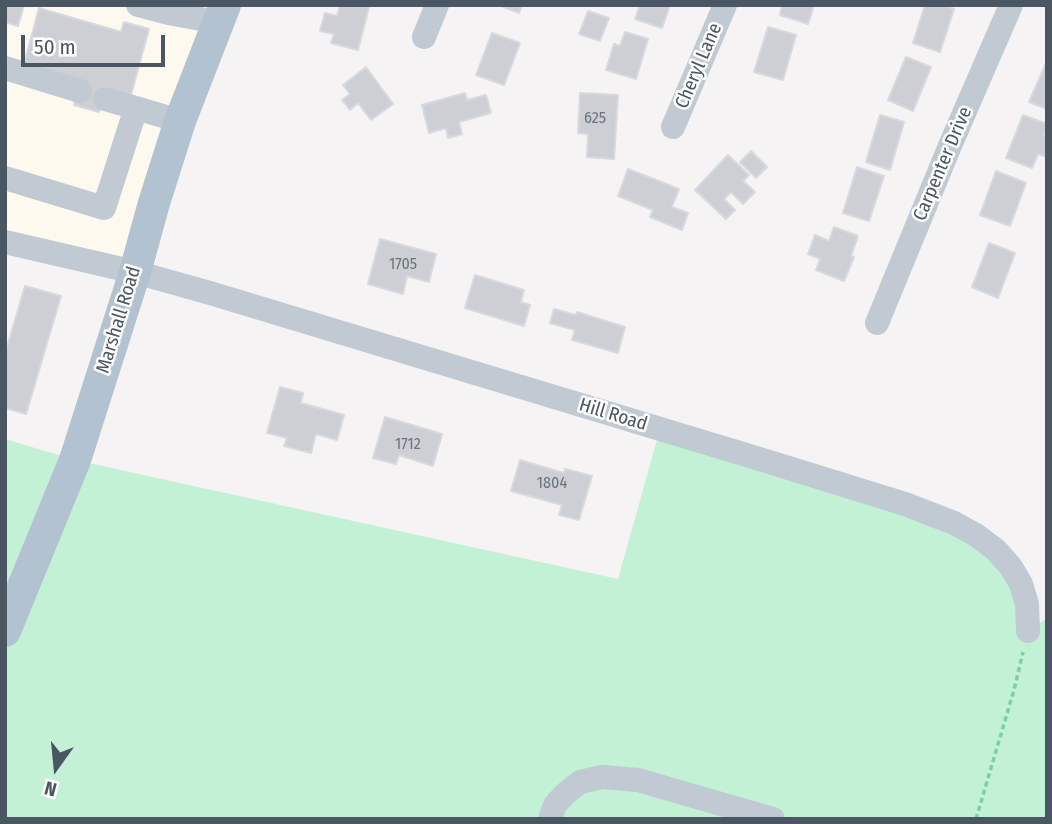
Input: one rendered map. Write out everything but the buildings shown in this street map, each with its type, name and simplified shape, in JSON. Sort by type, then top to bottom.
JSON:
[{"type":"main road","name":"Marshall Road","points":[[5,631],[75,460],[180,121],[221,14]]},
{"type":"street","points":[[138,5],[168,13],[221,14]]},
{"type":"street","points":[[424,37],[437,5]]},
{"type":"street","name":"Cheryl Lane","points":[[673,127],[725,5]]},
{"type":"street","name":"Carpenter Drive","points":[[877,323],[1011,5]]},
{"type":"street","points":[[5,68],[80,91]]},
{"type":"street","points":[[105,99],[180,121]]},
{"type":"street","points":[[5,178],[104,208],[136,108]]},
{"type":"street","name":"Hill Road","points":[[5,242],[135,272],[223,297],[905,504],[954,523],[996,550],[1021,584],[1027,604],[1028,631]]},
{"type":"street","points":[[550,819],[555,805],[565,794],[580,782],[602,777],[638,780],[774,819]]},
{"type":"path","points":[[976,819],[1014,690],[1028,631]]},
{"type":"shaded area","points":[[5,5],[225,5],[135,272],[5,242]]},
{"type":"green space","points":[[660,429],[753,457],[996,550],[1029,631],[1047,618],[1047,819],[5,819],[5,439],[75,460],[618,579]]}]
